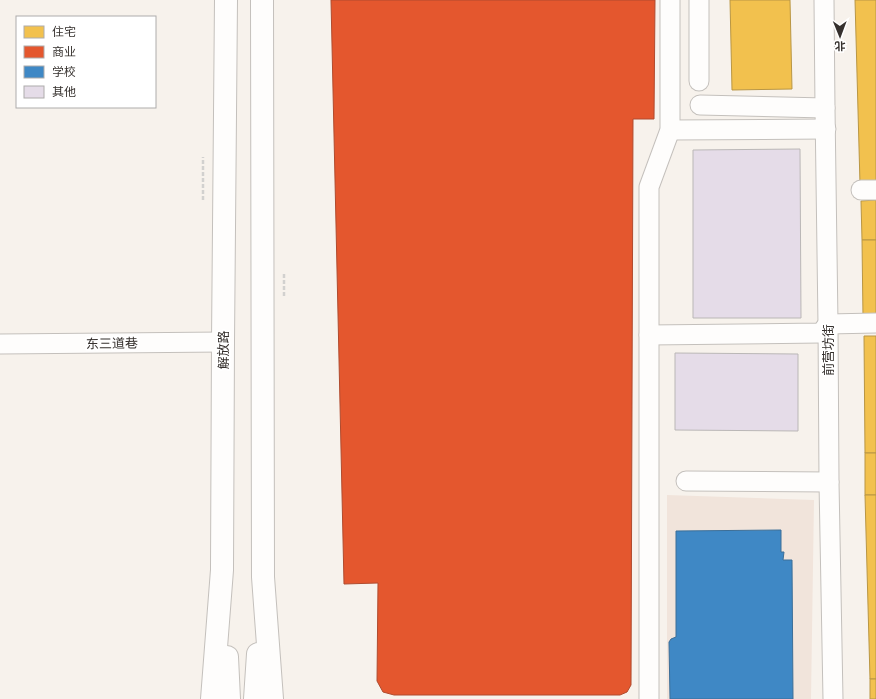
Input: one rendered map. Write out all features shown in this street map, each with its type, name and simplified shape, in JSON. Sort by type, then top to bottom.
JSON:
[{"type":"main road","name":"解放路","points":[[212,699],[222,570],[226,0]]},
{"type":"main road","points":[[255,699],[263,577],[262,0]]},
{"type":"main road","points":[[222,570],[229,699]]},
{"type":"main road","points":[[263,577],[272,699]]},
{"type":"street","points":[[649,699],[649,187],[670,130],[670,0]]},
{"type":"street","points":[[699,0],[699,81]]},
{"type":"street","name":"前营坊街","points":[[817,0],[822,129],[826,482],[825,699]]},
{"type":"street","name":"前营坊街","points":[[821,108],[824,0]]},
{"type":"street","points":[[700,105],[821,108]]},
{"type":"street","points":[[670,130],[822,129]]},
{"type":"street","points":[[649,335],[824,329],[876,323]]},
{"type":"street","name":"东三道巷","points":[[0,344],[223,342]]},
{"type":"street","points":[[686,481],[826,482]]},
{"type":"street","name":"前营坊街","points":[[826,482],[833,699]]},
{"type":"path","points":[[203,157],[203,205]]},
{"type":"shaded area","points":[[667,495],[814,500],[811,699],[667,699]]},
{"type":"building: 住宅","points":[[730,0],[790,0],[792,89],[732,90]]},
{"type":"building: 住宅","points":[[855,0],[876,0],[876,184],[860,184]]},
{"type":"building: 住宅","points":[[876,200],[876,240],[862,240],[861,201]]},
{"type":"building: 住宅","points":[[862,240],[876,240],[876,317],[863,317]]},
{"type":"building: 住宅","points":[[864,336],[876,336],[876,453],[865,453]]},
{"type":"building: 住宅","points":[[865,453],[876,453],[876,495],[865,495]]},
{"type":"building: 住宅","points":[[865,495],[876,495],[876,679],[870,679]]},
{"type":"building: 住宅","points":[[870,679],[876,679],[876,699],[870,699]]},
{"type":"building: 商业","points":[[331,0],[655,0],[654,119],[633,119],[631,685],[627,692],[620,695],[394,695],[383,692],[377,681],[378,583],[344,584]]},
{"type":"building: 学校","points":[[781,530],[781,552],[784,552],[783,560],[792,560],[793,699],[670,699],[669,642],[671,639],[676,637],[676,531]]},
{"type":"building: 其他","points":[[800,149],[801,318],[693,318],[693,150]]},
{"type":"building: 其他","points":[[675,353],[798,354],[798,431],[675,430]]}]
